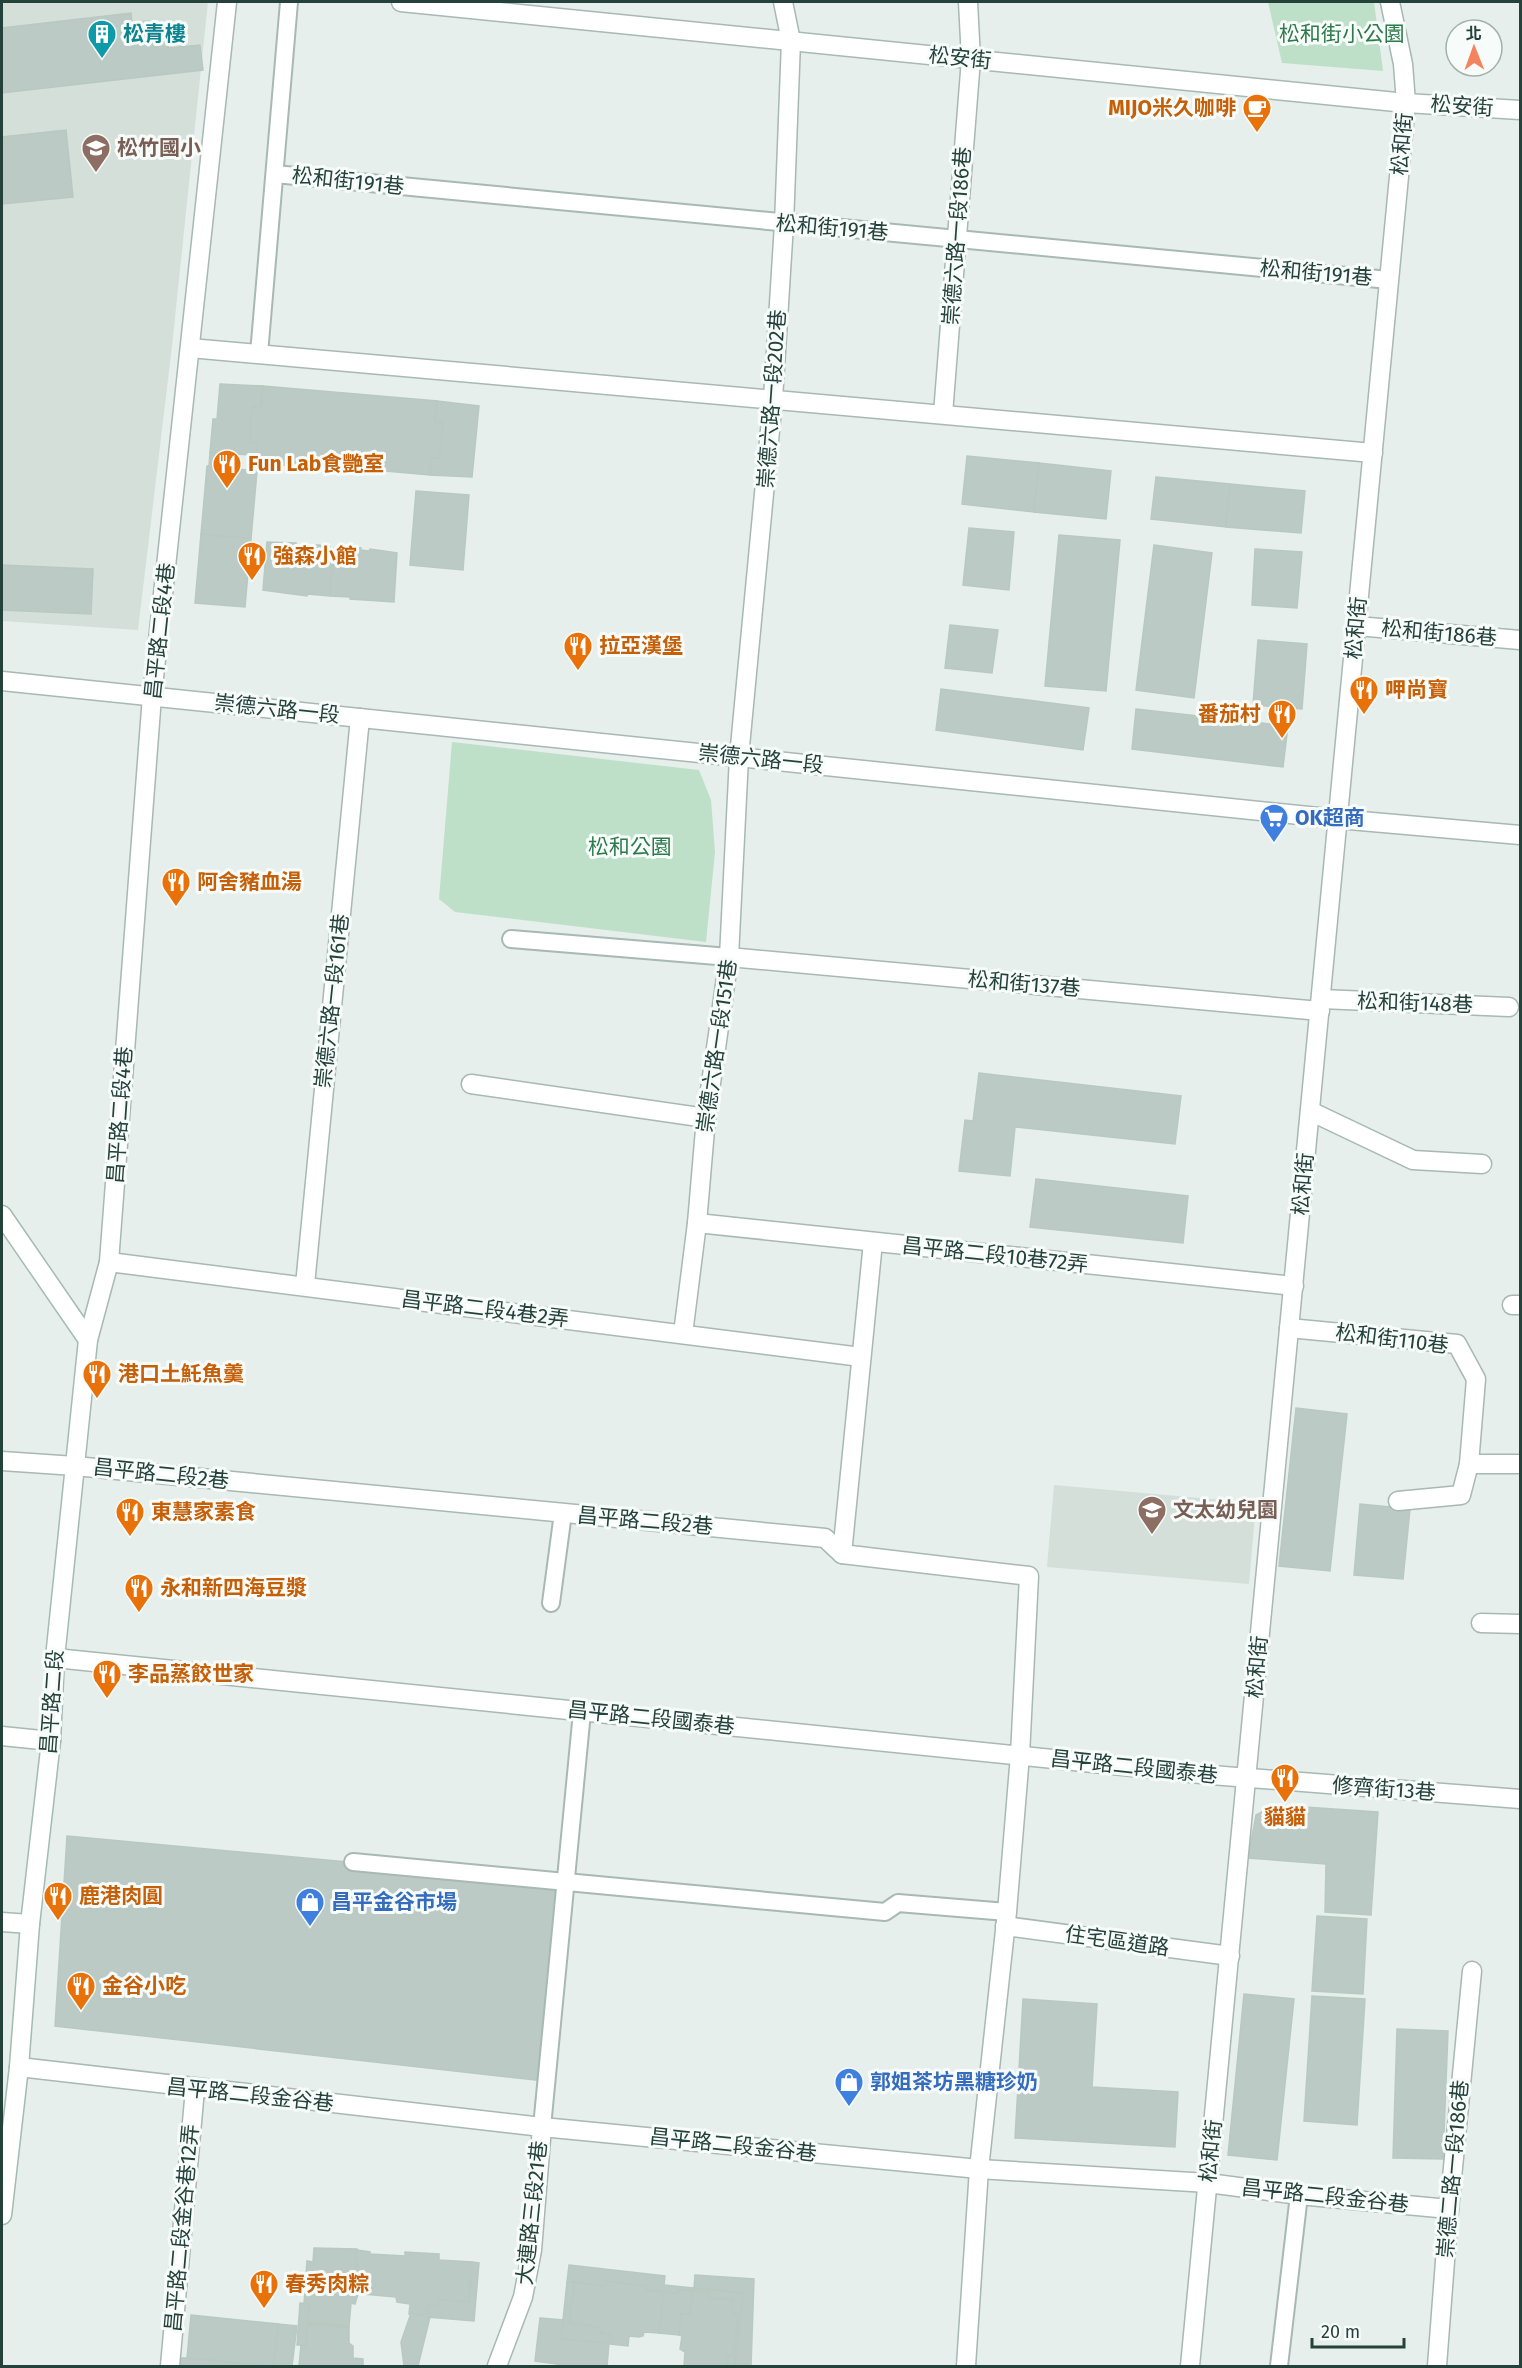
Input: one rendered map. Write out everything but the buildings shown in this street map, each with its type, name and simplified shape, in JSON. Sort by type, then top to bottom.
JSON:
[{"type":"street","name":"昌平路二段4巷","points":[[88,1340],[109,1262],[152,696],[227,2]]},
{"type":"street","name":"松安街","points":[[401,2],[1406,103],[1521,110]]},
{"type":"street","name":"崇德六路一段202巷","points":[[739,757],[773,399],[784,224],[791,41],[783,2]]},
{"type":"street","name":"崇德六路一段186巷","points":[[943,414],[971,59],[968,2]]},
{"type":"street","name":"松和街","points":[[1191,2367],[1406,103],[1403,64],[1390,2]]},
{"type":"street","points":[[190,348],[1373,453]]},
{"type":"street","name":"松和街186巷","points":[[1357,626],[1521,640]]},
{"type":"street","name":"崇德六路一段","points":[[2,681],[1338,819],[1521,835]]},
{"type":"street","name":"崇德六路一段161巷","points":[[305,1285],[360,718]]},
{"type":"street","name":"崇德六路一段151巷","points":[[683,1334],[697,1224],[706,1119],[729,957],[739,757]]},
{"type":"street","name":"松和街137巷","points":[[729,957],[1320,1005]]},
{"type":"street","name":"松和街148巷","points":[[1320,1005],[1509,1007]]},
{"type":"street","points":[[471,1084],[706,1119]]},
{"type":"street","points":[[1310,1111],[1413,1160],[1482,1164]]},
{"type":"street","points":[[2,1215],[88,1340]]},
{"type":"street","name":"昌平路二段10巷72弄","points":[[697,1224],[1294,1286]]},
{"type":"street","points":[[842,1554],[873,1242]]},
{"type":"street","name":"昌平路二段4巷2弄","points":[[109,1262],[861,1357]]},
{"type":"street","name":"松和街110巷","points":[[1289,1328],[1457,1344],[1476,1379],[1469,1464]]},
{"type":"street","name":"昌平路二段","points":[[2,2215],[19,2067],[30,1924],[51,1742],[55,1658],[88,1340]]},
{"type":"street","name":"昌平路二段2巷","points":[[2,1461],[75,1466],[825,1538],[842,1554],[1029,1576],[1020,1755]]},
{"type":"street","points":[[1398,1501],[1461,1495],[1469,1464],[1521,1464]]},
{"type":"street","points":[[1481,1623],[1521,1624]]},
{"type":"street","name":"昌平路二段國泰巷","points":[[55,1658],[1247,1778]]},
{"type":"street","points":[[2,1736],[51,1742]]},
{"type":"street","points":[[966,2367],[979,2169],[1006,1919],[1020,1755]]},
{"type":"street","name":"修齊街13巷","points":[[1247,1778],[1521,1799]]},
{"type":"street","name":"住宅區道路","points":[[1006,1919],[1230,1956]]},
{"type":"street","points":[[2,1922],[30,1924]]},
{"type":"street","name":"崇德二路一段186巷","points":[[1437,2367],[1449,2209],[1472,1971]]},
{"type":"street","name":"昌平路二段金谷巷","points":[[19,2067],[542,2127],[979,2169],[1208,2183],[1299,2195],[1449,2209]]},
{"type":"street","name":"昌平路二段金谷巷12弄","points":[[170,2367],[195,2089]]},
{"type":"street","name":"大連路三段21巷","points":[[497,2367],[523,2297],[532,2250],[542,2127]]},
{"type":"lane","points":[[259,354],[290,2]]},
{"type":"lane","name":"松和街191巷","points":[[275,174],[1389,280]]},
{"type":"lane","points":[[510,939],[729,957]]},
{"type":"lane","points":[[551,1603],[563,1513]]},
{"type":"lane","points":[[542,2127],[582,1712]]},
{"type":"lane","points":[[353,1862],[885,1912],[898,1903],[1006,1919]]},
{"type":"lane","points":[[1279,2367],[1299,2195]]},
{"type":"shaded area","name":"松竹國小","points":[[2,2],[208,2],[172,346],[138,630],[2,621]]},
{"type":"shaded area","name":"文太幼兒園","points":[[1054,1485],[1256,1503],[1249,1584],[1047,1567]]},
{"type":"green space","name":"松和街小公園","points":[[1268,2],[1374,2],[1383,71],[1282,63]]},
{"type":"green space","name":"松和公園","points":[[452,742],[699,770],[711,800],[715,852],[706,942],[455,912],[439,899]]},
{"type":"place","name":"松青樓","points":[[102,60]]},
{"type":"place","name":"MIJO米久咖啡","points":[[1257,134]]},
{"type":"place","name":"松竹國小","points":[[96,174]]},
{"type":"place","name":"Fun Lab食艷室","points":[[227,490]]},
{"type":"place","name":"強森小館","points":[[252,582]]},
{"type":"place","name":"拉亞漢堡","points":[[578,672]]},
{"type":"place","name":"呷尚寶","points":[[1364,716]]},
{"type":"place","name":"番茄村","points":[[1282,740]]},
{"type":"place","name":"OK超商","points":[[1274,844]]},
{"type":"place","name":"阿舍豬血湯","points":[[176,908]]},
{"type":"place","name":"港口土魠魚羹","points":[[97,1400]]},
{"type":"place","name":"文太幼兒園","points":[[1152,1536]]},
{"type":"place","name":"東慧家素食","points":[[130,1538]]},
{"type":"place","name":"永和新四海豆漿","points":[[139,1614]]},
{"type":"place","name":"李品蒸餃世家","points":[[107,1700]]},
{"type":"place","name":"貓貓","points":[[1285,1804]]},
{"type":"place","name":"鹿港肉圓","points":[[58,1922]]},
{"type":"place","name":"昌平金谷市場","points":[[310,1928]]},
{"type":"place","name":"金谷小吃","points":[[81,2012]]},
{"type":"place","name":"郭姐茶坊黑糖珍奶","points":[[849,2108]]},
{"type":"place","name":"春秀肉粽","points":[[264,2310]]}]
